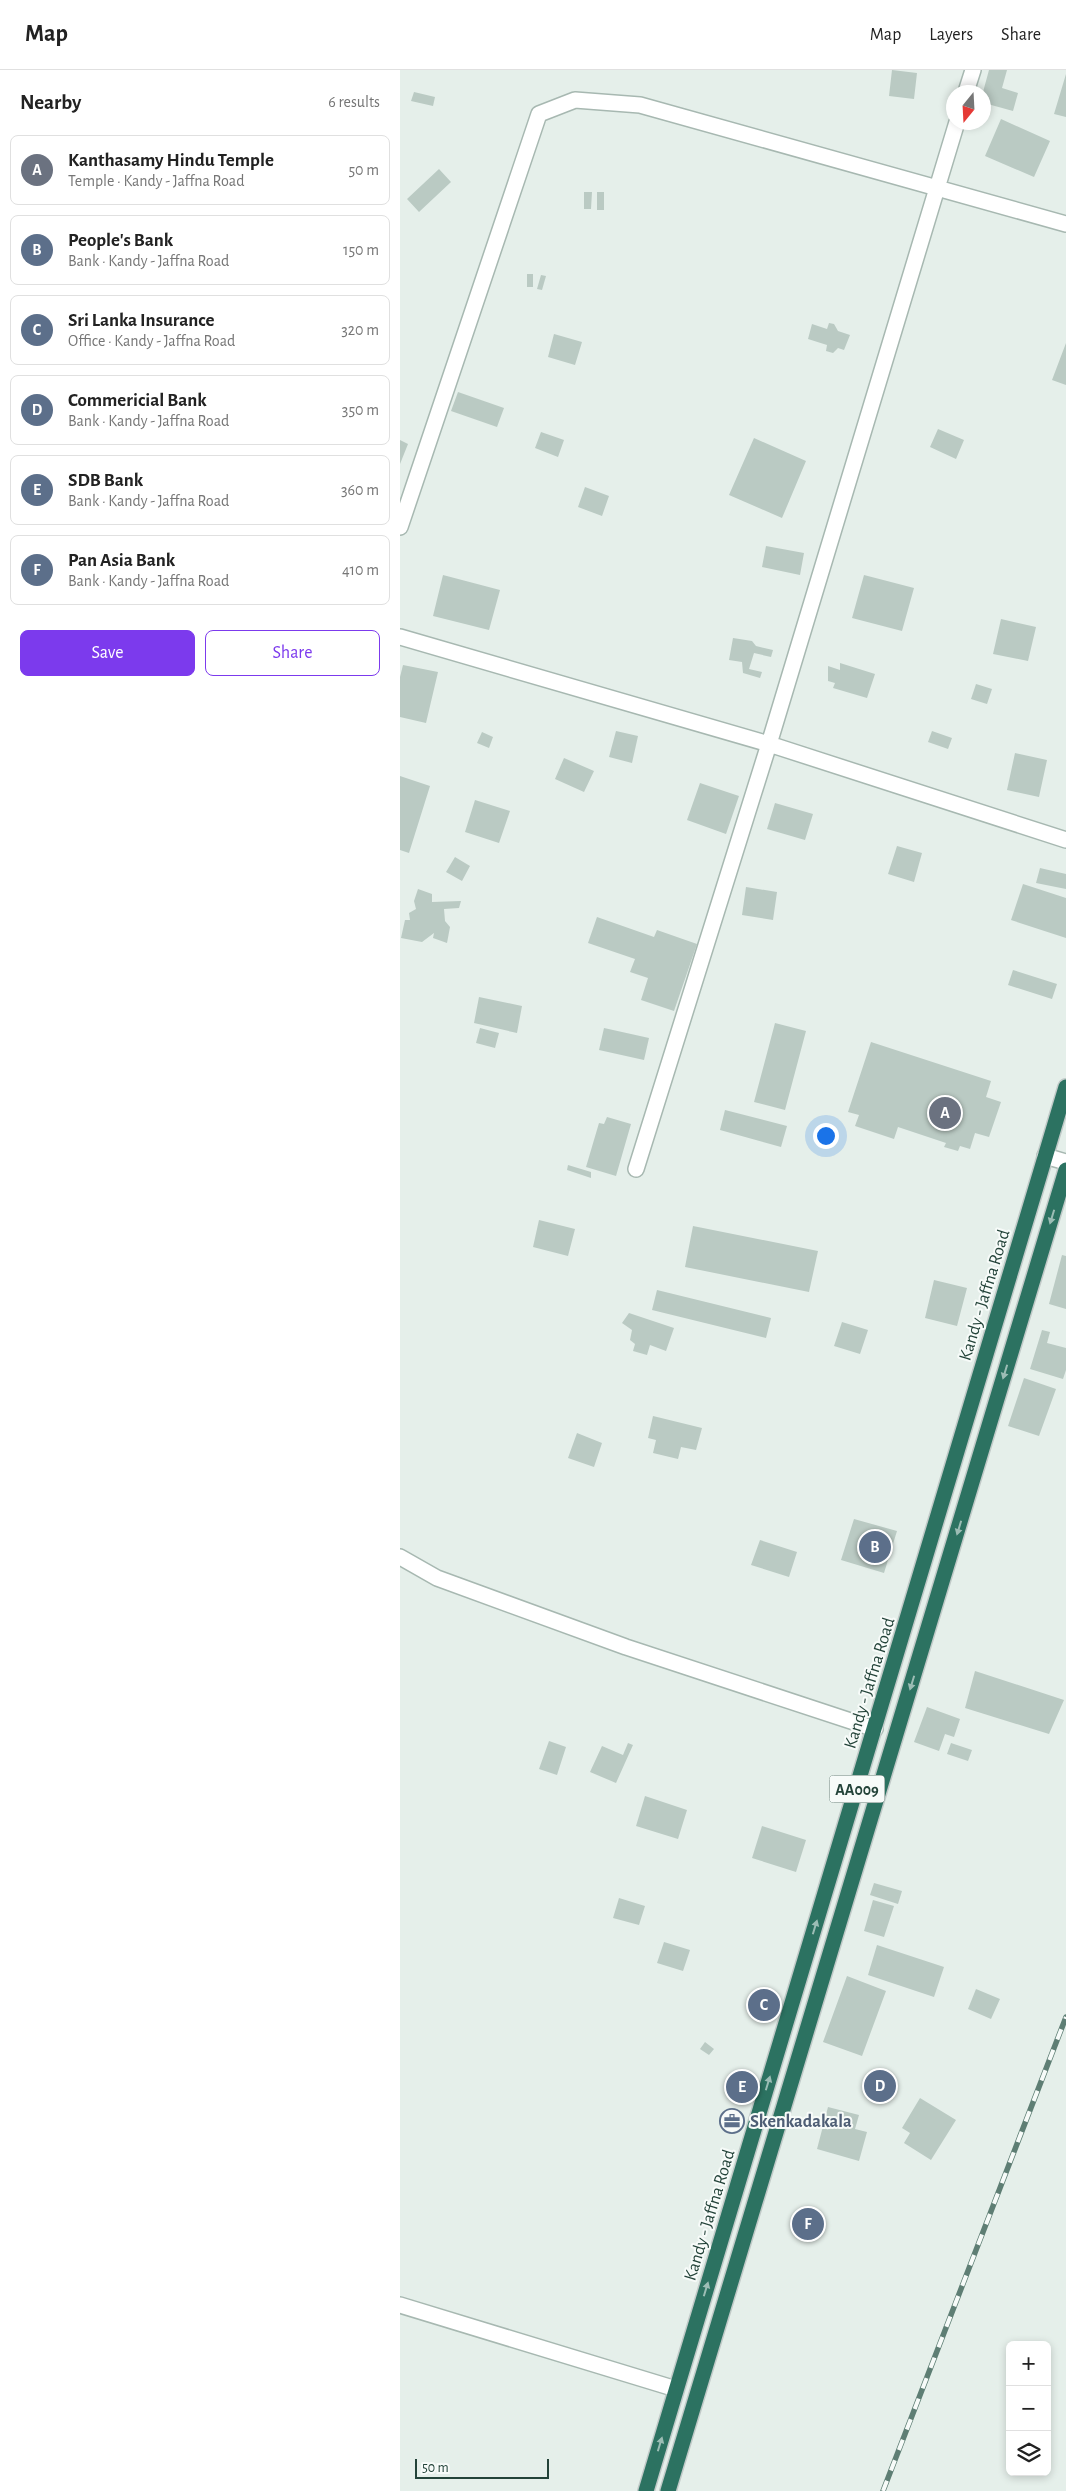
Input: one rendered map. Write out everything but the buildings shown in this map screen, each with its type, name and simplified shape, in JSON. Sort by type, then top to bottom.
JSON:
[{"type":"highway","name":"Kandy - Jaffna Road","points":[[646,2491],[1066,1087]]},
{"type":"highway","name":"AA009","points":[[668,2491],[1066,1170]]},
{"type":"street","points":[[968,85],[973,70]]},
{"type":"street","points":[[400,527],[539,114],[575,100],[640,105],[1066,224]]},
{"type":"street","points":[[636,1170],[770,744],[955,130]]},
{"type":"street","points":[[400,637],[770,744],[1066,840]]},
{"type":"street","points":[[1046,1156],[1066,1162]]},
{"type":"street","points":[[400,1557],[437,1578],[626,1646],[875,1729]]},
{"type":"street","points":[[400,2305],[676,2388]]},
{"type":"railway","points":[[883,2491],[1066,2017]]},
{"type":"place","name":"Kanthasamy Hindu Temple","points":[[945,1113]]},
{"type":"place","name":"People's Bank","points":[[875,1547]]},
{"type":"place","name":"Sri Lanka Insurance","points":[[764,2005]]},
{"type":"place","name":"Commericial Bank","points":[[880,2086]]},
{"type":"place","name":"SDB Bank","points":[[742,2087]]},
{"type":"place","name":"Skenkadakala","points":[[732,2121]]},
{"type":"place","name":"Pan Asia Bank","points":[[808,2224]]}]
